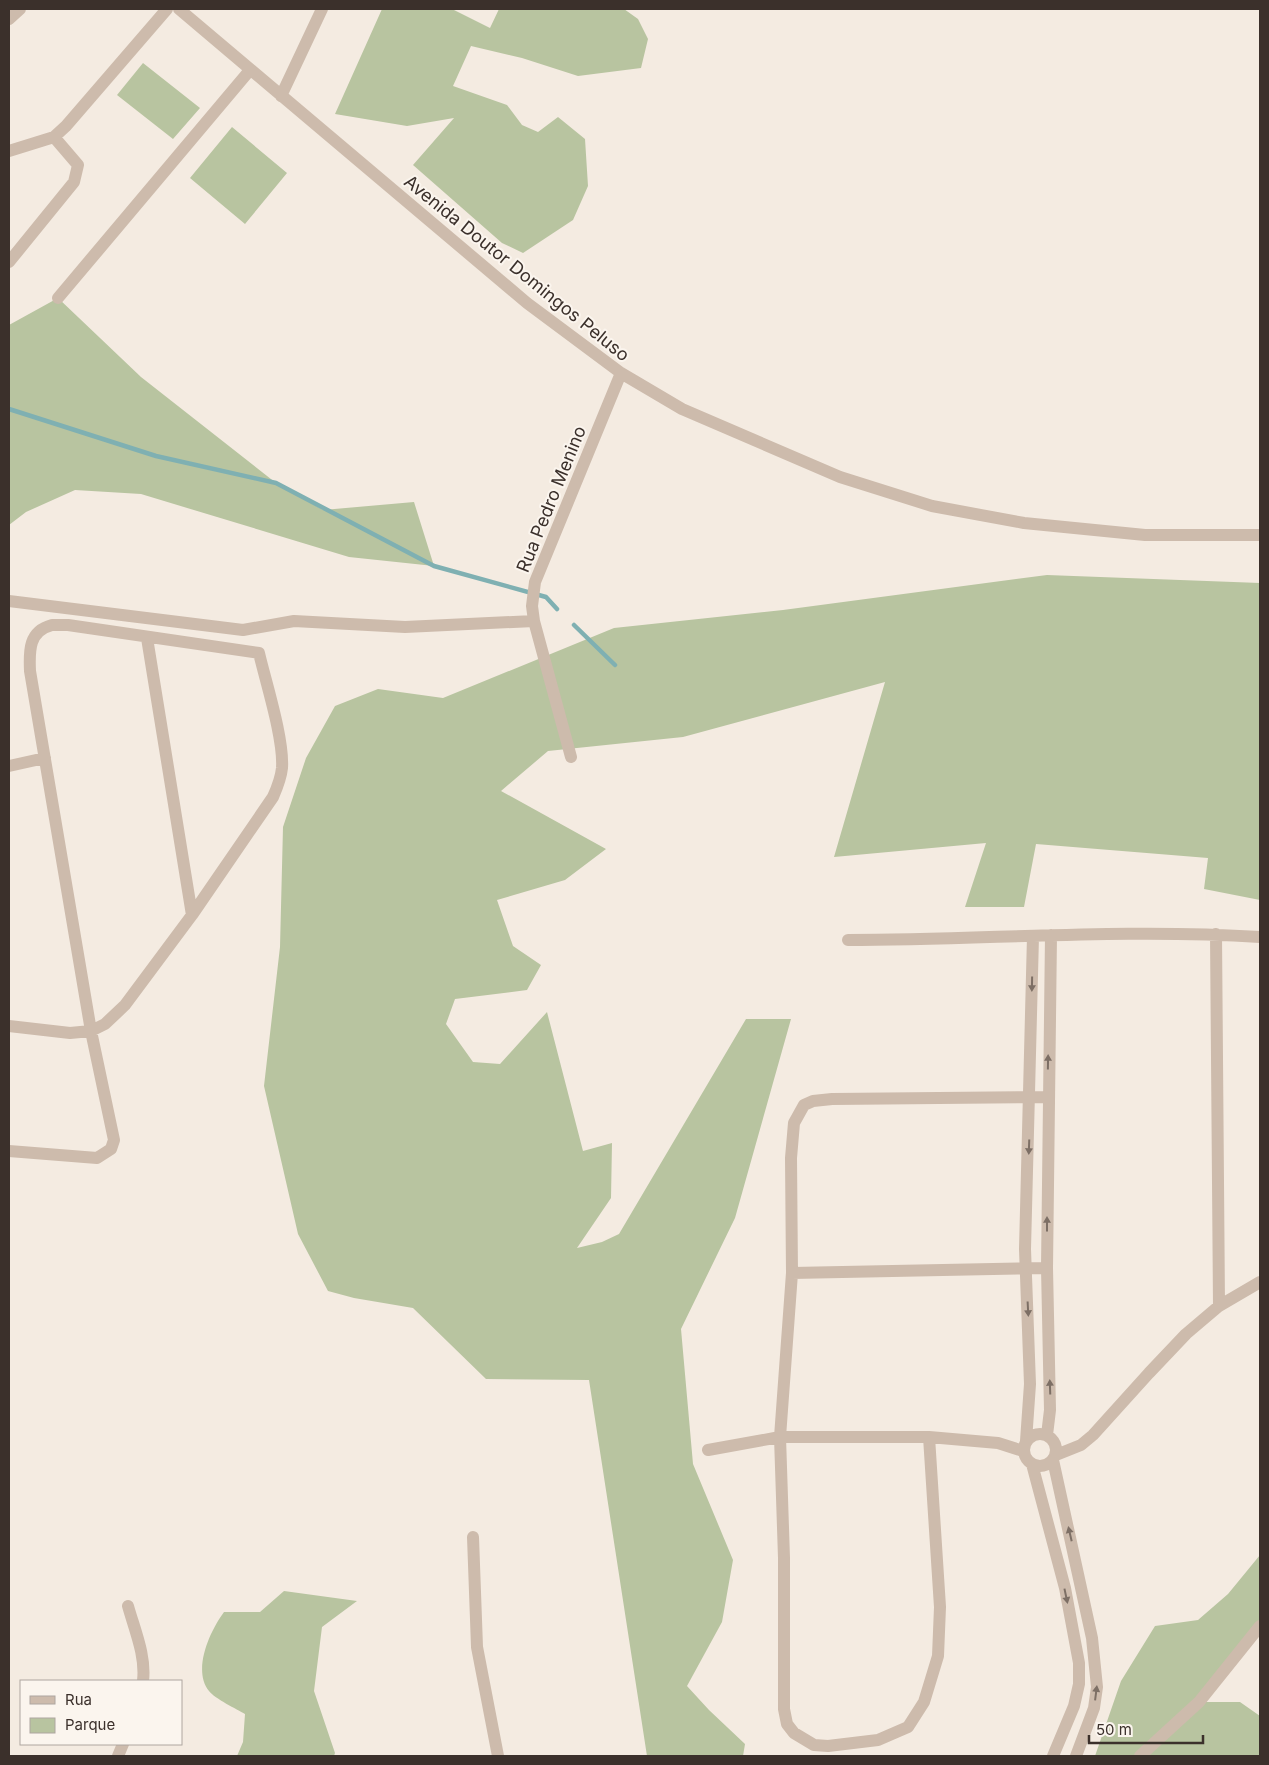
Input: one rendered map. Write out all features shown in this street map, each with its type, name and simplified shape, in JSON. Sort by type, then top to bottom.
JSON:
[{"type":"street","points":[[9,19],[20,9]]},
{"type":"street","points":[[9,151],[54,137],[66,126],[167,9]]},
{"type":"street","name":"Avenida Doutor Domingos Peluso","points":[[179,9],[527,302],[621,373],[682,409],[840,477],[932,506],[1024,524],[1145,535],[1260,536]]},
{"type":"street","points":[[282,96],[322,9]]},
{"type":"street","points":[[58,298],[250,70]]},
{"type":"street","points":[[9,262],[74,182],[78,165],[54,137]]},
{"type":"street","name":"Rua Pedro Menino","points":[[571,757],[534,621],[532,606],[535,582],[621,373]]},
{"type":"street","points":[[9,602],[224,628],[256,629],[294,621],[405,626],[534,621]]},
{"type":"street","points":[[9,1152],[85,1159],[97,1158],[111,1148],[114,1140],[91,1031],[30,671],[30,642],[36,633],[43,628],[52,625],[68,625],[259,653]]},
{"type":"street","points":[[9,1026],[70,1033],[91,1031],[106,1024],[125,1005],[192,915],[273,797],[279,784],[282,768],[281,748],[259,653],[256,629]]},
{"type":"street","points":[[147,638],[192,915]]},
{"type":"street","points":[[9,766],[45,758]]},
{"type":"street","points":[[1216,934],[1219,1306]]},
{"type":"street","points":[[848,940],[1051,935],[1216,934],[1260,937]]},
{"type":"street","points":[[1046,1435],[1050,1410],[1047,1268],[1047,1097],[1051,935]]},
{"type":"street","points":[[1033,936],[1026,1270],[1030,1384],[1025,1446],[1027,1461],[1043,1466],[1054,1458],[1081,1445],[1093,1435],[1149,1373],[1219,1306],[1260,1282]]},
{"type":"street","points":[[928,1437],[940,1607],[938,1656],[924,1702],[908,1727],[878,1740],[828,1746],[814,1744],[794,1733],[787,1724],[784,1710],[784,1558],[780,1437],[792,1273],[791,1139],[794,1123],[804,1105],[813,1101],[832,1099],[1047,1097]]},
{"type":"street","points":[[792,1273],[1026,1270],[1047,1268]]},
{"type":"street","points":[[1025,1446],[1036,1434],[1046,1435],[1054,1441],[1054,1458],[1092,1638],[1098,1687],[1094,1708],[1076,1756]]},
{"type":"street","points":[[708,1450],[780,1437],[928,1437],[1025,1446]]},
{"type":"street","points":[[1032,1464],[1065,1588],[1078,1663],[1079,1684],[1074,1706],[1053,1756]]},
{"type":"street","points":[[473,1537],[477,1647],[498,1756]]},
{"type":"street","points":[[128,1606],[141,1649],[144,1668],[142,1680]]},
{"type":"street","points":[[1140,1756],[1199,1702],[1260,1626]]},
{"type":"green space","points":[[382,9],[452,9],[490,28],[499,9],[624,9],[638,19],[648,39],[641,68],[578,76],[522,58],[471,46],[453,86],[507,105],[522,125],[538,132],[558,117],[585,139],[588,186],[573,220],[523,253],[502,243],[413,165],[454,118],[407,126],[335,114]]},
{"type":"green space","points":[[143,63],[200,108],[173,139],[117,95]]},
{"type":"green space","points":[[232,127],[287,173],[245,224],[190,178]]},
{"type":"green space","points":[[58,298],[141,377],[276,483],[323,510],[414,502],[434,566],[349,557],[141,494],[75,490],[26,512],[9,525],[9,325]]},
{"type":"green space","points":[[1047,575],[1260,583],[1260,900],[1204,889],[1208,858],[1036,844],[1024,907],[965,907],[986,843],[834,857],[885,682],[683,737],[548,751],[501,791],[606,849],[565,880],[497,900],[513,946],[541,965],[527,990],[455,999],[446,1024],[473,1062],[500,1064],[547,1012],[583,1151],[612,1143],[611,1198],[577,1248],[602,1242],[619,1234],[746,1019],[791,1019],[735,1218],[681,1329],[693,1464],[733,1560],[722,1622],[687,1686],[745,1744],[743,1756],[647,1756],[589,1380],[486,1379],[413,1308],[354,1298],[328,1291],[298,1234],[264,1086],[280,947],[283,827],[306,758],[335,706],[378,689],[443,698],[614,628],[783,610]]},
{"type":"green space","points":[[1260,1555],[1260,1636],[1248,1643],[1200,1702],[1240,1702],[1260,1716],[1260,1756],[1095,1756],[1121,1681],[1155,1626],[1198,1620],[1228,1594]]},
{"type":"green space","points":[[284,1591],[357,1601],[322,1627],[314,1691],[335,1753],[334,1756],[237,1756],[243,1742],[245,1714],[216,1697],[209,1691],[204,1682],[202,1672],[205,1651],[213,1629],[224,1612],[260,1612]]},
{"type":"waterway","points":[[9,409],[156,456],[276,483],[434,566],[546,597],[557,609]]},
{"type":"waterway","points":[[574,625],[615,665]]}]
